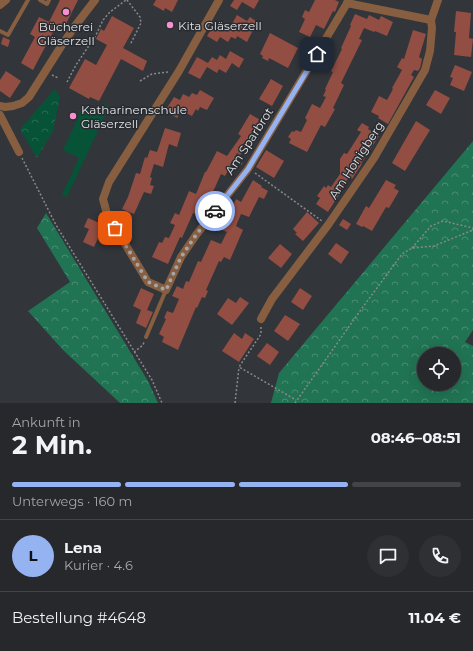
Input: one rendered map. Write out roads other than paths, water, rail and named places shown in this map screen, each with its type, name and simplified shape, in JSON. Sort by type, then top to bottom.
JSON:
[{"type":"street","points":[[0,4],[6,0]]},
{"type":"street","points":[[0,106],[13,106],[22,103],[29,97],[63,42],[95,0]]},
{"type":"street","points":[[166,290],[148,282],[107,214],[104,199],[109,182],[179,71],[220,0]]},
{"type":"street","name":"Am Honigberg","points":[[261,319],[272,299],[328,225],[374,158],[425,70],[430,51],[432,28],[431,20],[438,0]]},
{"type":"street","points":[[348,1],[431,20]]},
{"type":"street","name":"Am Sparbrot","points":[[166,290],[181,257],[192,240],[248,169],[348,1]]},
{"type":"street","points":[[0,115],[19,152]]},
{"type":"lane","points":[[0,31],[8,34],[28,0]]},
{"type":"lane","points":[[40,0],[47,4],[49,0]]},
{"type":"lane","name":"Am Sparbrot","points":[[146,337],[166,290]]},
{"type":"place","name":"Bücherei Gläserzell","points":[[66,12]]},
{"type":"place","name":"Kita Gläserzell","points":[[170,25]]},
{"type":"place","name":"Katharinenschule Gläserzell","points":[[73,116]]}]
